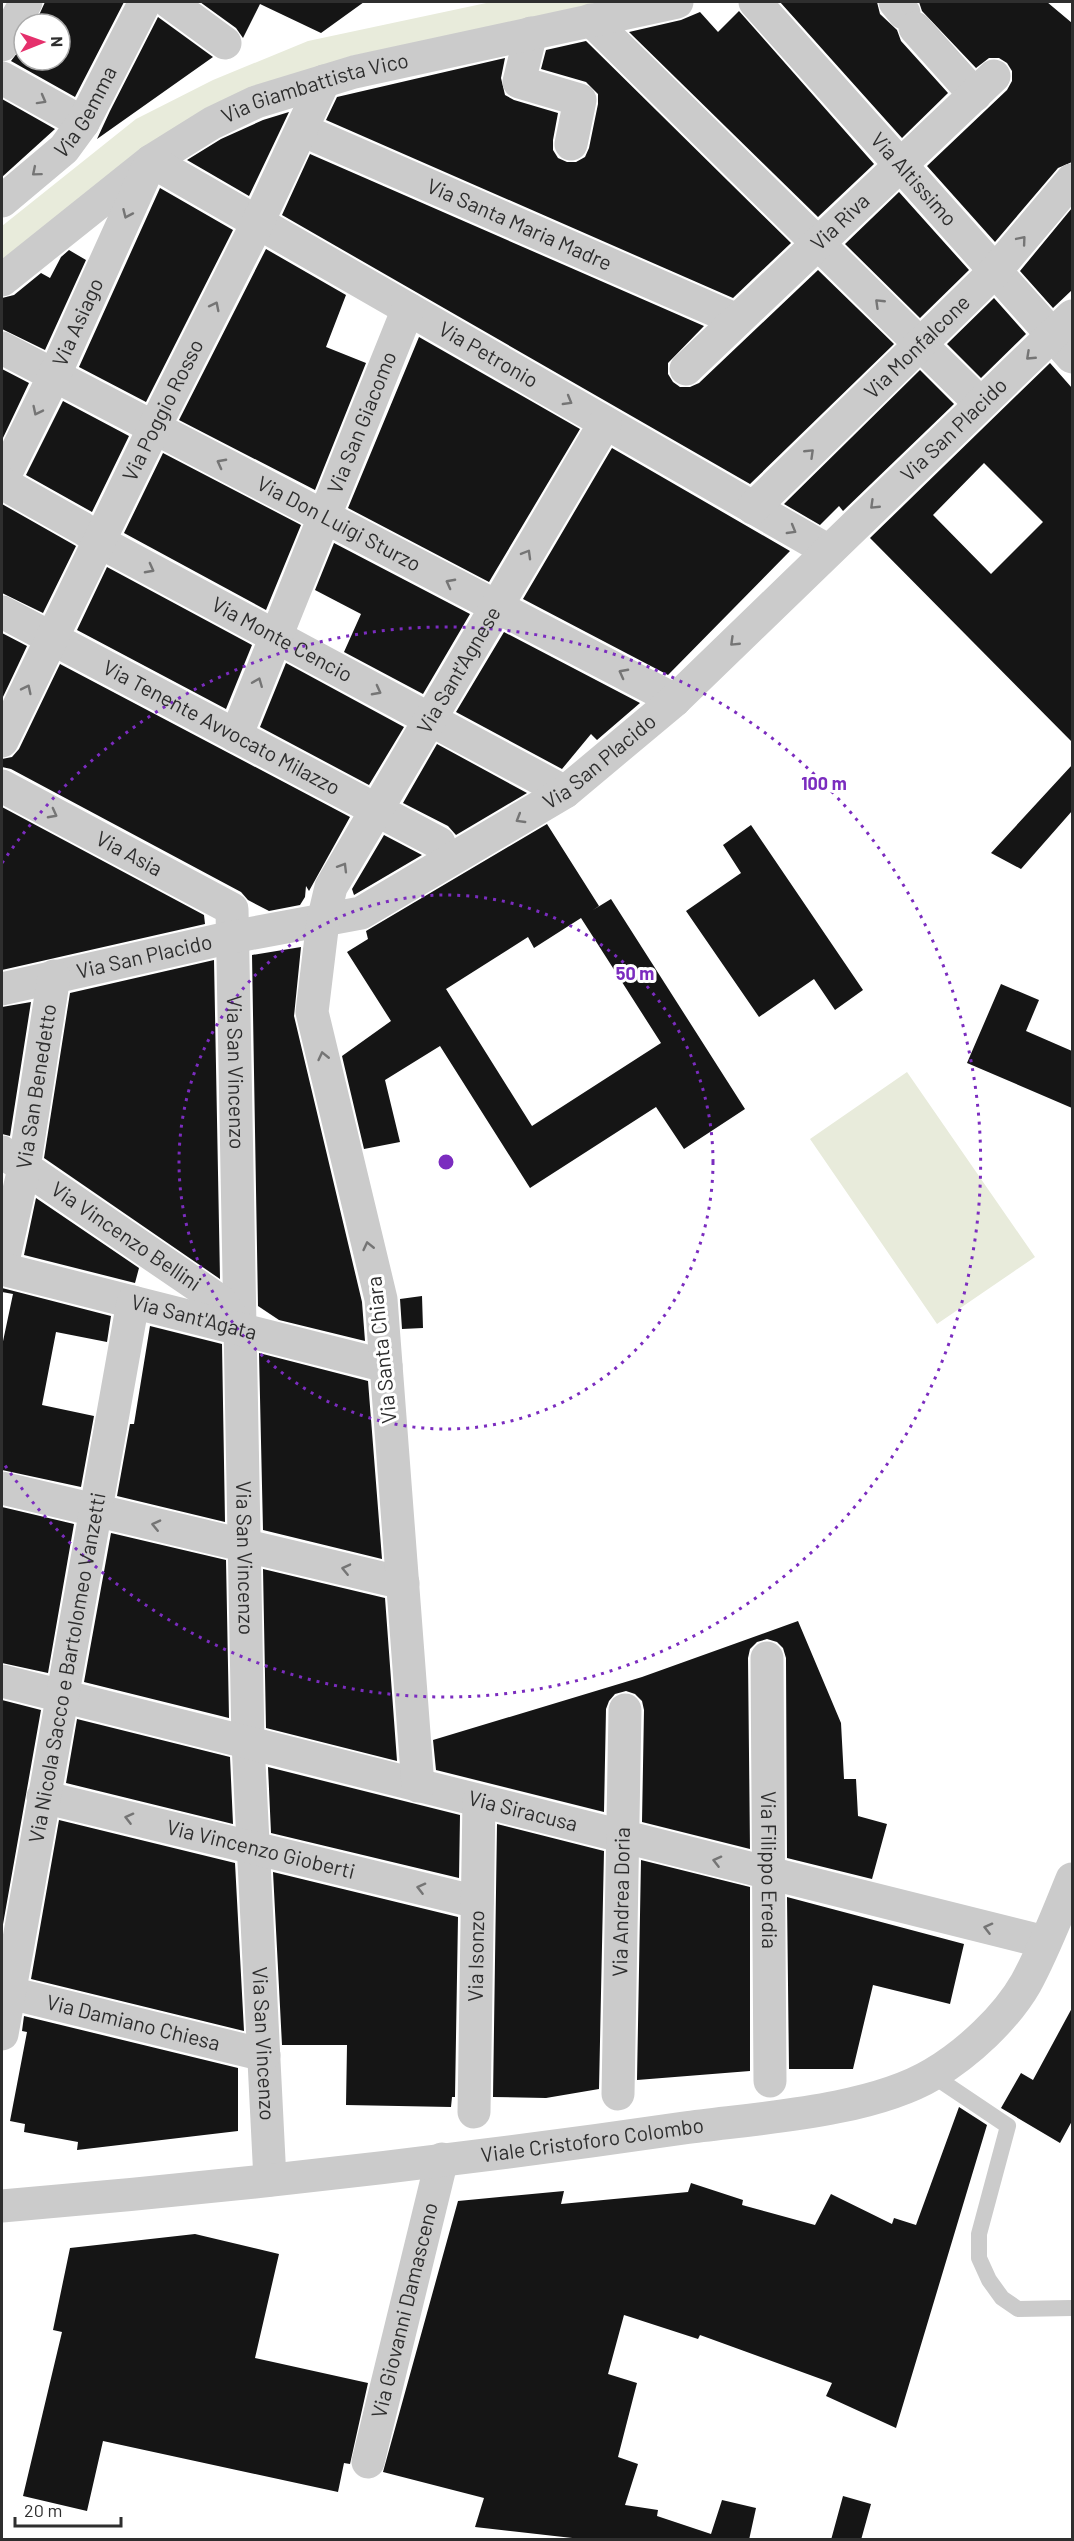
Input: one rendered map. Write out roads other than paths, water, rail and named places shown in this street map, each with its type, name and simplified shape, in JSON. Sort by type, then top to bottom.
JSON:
[{"type":"street","points":[[2,45],[26,2]]},
{"type":"street","name":"Via Gemma","points":[[2,201],[64,149],[83,123],[145,2]]},
{"type":"street","points":[[169,2],[225,43]]},
{"type":"street","name":"Via Giambattista Vico","points":[[2,280],[151,161],[212,123],[256,102],[354,72],[677,2]]},
{"type":"street","name":"Via Altissimo","points":[[755,2],[996,270],[1066,336]]},
{"type":"street","name":"Via Riva","points":[[686,369],[985,86],[905,14]]},
{"type":"street","points":[[591,20],[980,403]]},
{"type":"street","points":[[531,33],[519,82],[580,100],[571,144]]},
{"type":"street","points":[[2,78],[83,123]]},
{"type":"street","name":"Via Poggio Rosso","points":[[2,741],[154,428],[257,224],[324,81]]},
{"type":"street","name":"Via Santa Maria Madre","points":[[302,130],[737,320]]},
{"type":"street","name":"Via Petronio","points":[[151,161],[827,550]]},
{"type":"street","name":"Via Asiago","points":[[2,482],[54,376],[151,161]]},
{"type":"street","name":"Via Monfalcone","points":[[753,508],[996,270],[1072,180]]},
{"type":"street","name":"Via San Giacomo","points":[[236,736],[408,309]]},
{"type":"street","name":"Via San Placido","points":[[2,989],[232,937],[361,913],[565,792],[675,700],[980,403],[1066,336]]},
{"type":"street","name":"Via Don Luigi Sturzo","points":[[2,348],[675,700]]},
{"type":"street","name":"Via Sant'Agnese","points":[[323,921],[331,887],[605,423]]},
{"type":"street","name":"Via Monte Cencio","points":[[2,482],[100,540],[276,637],[565,792]]},
{"type":"street","name":"Via Tenente Avvocato Milazzo","points":[[2,612],[439,843]]},
{"type":"street","name":"Via Asia","points":[[2,786],[232,909],[232,937]]},
{"type":"street","name":"Via Santa Chiara","points":[[323,921],[312,1012],[381,1299],[418,1786]]},
{"type":"street","name":"Via San Vincenzo","points":[[232,937],[248,1743],[270,2180]]},
{"type":"street","name":"Via San Benedetto","points":[[2,1268],[13,1160],[54,976]]},
{"type":"street","name":"Via Vincenzo Bellini","points":[[13,1160],[220,1301],[240,1329]]},
{"type":"street","name":"Via Sant'Agata","points":[[2,1268],[386,1366]]},
{"type":"street","name":"Via Nicola Sacco e Bartolomeo Vanzetti","points":[[2,2034],[5,1992],[62,1696],[133,1302]]},
{"type":"street","points":[[2,1488],[403,1583]]},
{"type":"street","name":"Via Filippo Eredia","points":[[767,1659],[770,2081]]},
{"type":"street","name":"Via Siracusa","points":[[2,1681],[1045,1942]]},
{"type":"street","name":"Via Andrea Doria","points":[[618,2094],[625,1710]]},
{"type":"street","name":"Via Vincenzo Gioberti","points":[[43,1797],[477,1902]]},
{"type":"street","name":"Via Isonzo","points":[[474,2112],[479,1801]]},
{"type":"street","name":"Viale Cristoforo Colombo","points":[[2,2206],[270,2180],[594,2141],[841,2106],[885,2095],[932,2075],[964,2051],[995,2022],[1025,1984],[1072,1879]]},
{"type":"street","name":"Via Damiano Chiesa","points":[[5,1992],[264,2055]]},
{"type":"street","name":"Via Giovanni Damasceno","points":[[368,2462],[441,2159]]},
{"type":"lane","points":[[932,2075],[1008,2126],[979,2234],[979,2258],[989,2280],[1002,2298],[1018,2309],[1072,2308]]}]
